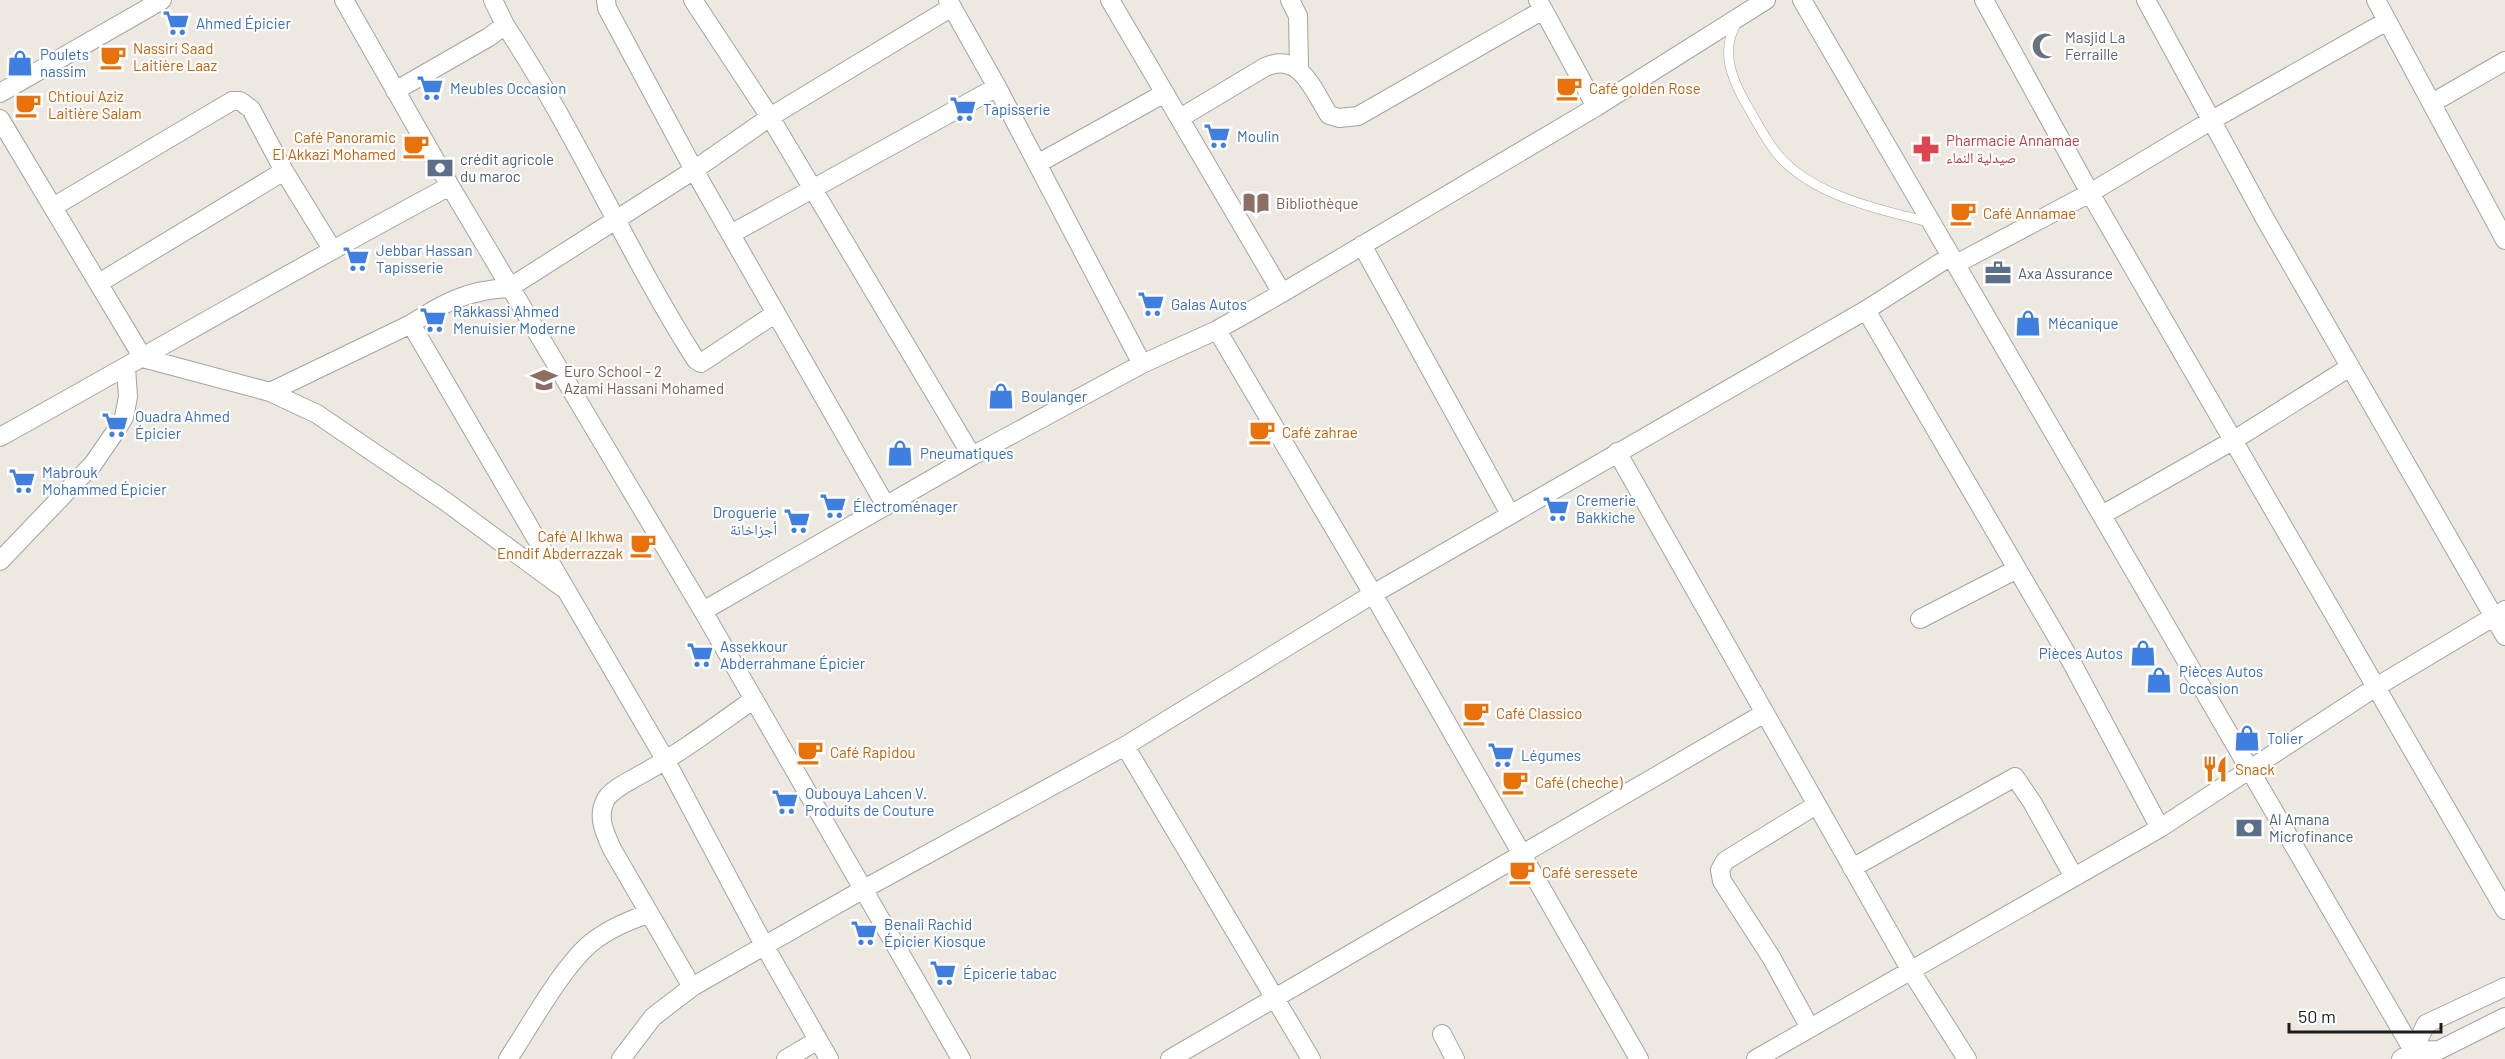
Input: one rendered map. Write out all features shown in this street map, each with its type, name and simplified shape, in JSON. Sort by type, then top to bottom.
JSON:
[{"type":"street","points":[[0,93],[162,0]]},
{"type":"street","points":[[344,0],[509,288],[703,611],[862,890],[962,1059]]},
{"type":"street","points":[[493,0],[531,63],[615,220],[690,351],[699,362],[776,313]]},
{"type":"street","points":[[606,0],[607,8],[694,170],[886,506]]},
{"type":"street","points":[[693,0],[770,117],[972,456]]},
{"type":"street","points":[[1290,0],[1298,16],[1299,68],[1329,115],[1350,118],[1369,111],[1541,5],[1596,106]]},
{"type":"street","points":[[703,611],[972,456],[1142,364],[1217,330],[1282,293],[1596,106],[1766,0]]},
{"type":"street","points":[[1802,0],[2249,769],[2411,1056]]},
{"type":"street","points":[[1984,0],[2091,193],[2505,910]]},
{"type":"street","points":[[2146,0],[2264,217],[2350,367],[2499,613],[2505,636]]},
{"type":"street","points":[[2376,0],[2505,240]]},
{"type":"street","points":[[1112,1],[1282,293]]},
{"type":"street","points":[[270,392],[411,324],[455,298],[487,289],[509,288],[694,170],[770,117],[950,4],[997,87],[1142,364]]},
{"type":"street","points":[[621,1059],[653,1017],[692,987],[862,890],[1125,746],[1373,594],[1866,310],[1954,260],[2091,193],[2212,120],[2387,21]]},
{"type":"street","points":[[395,91],[506,25]]},
{"type":"street","points":[[2432,103],[2505,61]]},
{"type":"street","points":[[1180,118],[1276,62],[1286,62],[1299,68]]},
{"type":"street","points":[[731,234],[997,87]]},
{"type":"street","points":[[1037,164],[1165,93]]},
{"type":"street","points":[[53,207],[232,101],[240,101],[250,109],[284,171],[332,249]]},
{"type":"street","points":[[0,119],[143,358],[270,392],[317,414],[370,449],[570,593]]},
{"type":"street","points":[[99,283],[284,171]]},
{"type":"street","points":[[0,437],[332,249],[450,186]]},
{"type":"street","points":[[1362,245],[1510,514]]},
{"type":"street","points":[[1866,310],[2072,663],[2160,828]]},
{"type":"street","points":[[411,324],[666,761],[764,945],[829,1059]]},
{"type":"street","points":[[1217,330],[1373,594],[1639,1059]]},
{"type":"street","points":[[0,561],[93,464],[115,432],[124,417],[128,397],[126,367]]},
{"type":"street","points":[[2102,515],[2234,440],[2350,367]]},
{"type":"street","points":[[1617,452],[1763,714],[1911,971],[1967,1059]]},
{"type":"street","points":[[1920,619],[2017,569]]},
{"type":"street","points":[[1756,1059],[2160,828],[2376,687],[2499,613]]},
{"type":"street","points":[[692,987],[612,849],[602,825],[602,811],[606,798],[626,783],[666,761],[753,699]]},
{"type":"street","points":[[1170,1059],[1763,714]]},
{"type":"street","points":[[1125,746],[1311,1059]]},
{"type":"street","points":[[1852,868],[2015,777],[2032,802],[2074,877]]},
{"type":"street","points":[[1810,1028],[1771,957],[1722,882],[1720,870],[1725,861],[1816,806]]},
{"type":"street","points":[[508,1059],[561,978],[590,944],[624,922],[648,914]]},
{"type":"street","points":[[2411,1056],[2426,1024],[2505,987]]},
{"type":"street","points":[[2411,1056],[2439,1050],[2505,1017]]},
{"type":"street","points":[[1442,1034],[1455,1059]]},
{"type":"street","points":[[786,1059],[818,1040]]},
{"type":"lane","points":[[1740,16],[1729,43],[1728,58],[1731,70],[1743,97],[1780,157],[1811,180],[1861,205],[1931,222]]},
{"type":"place","name":"Ahmed Épicier","points":[[176,23]]},
{"type":"place","name":"Masjid La Ferraille","points":[[2045,46]]},
{"type":"place","name":"Nassiri Saad Laitière Laaz","points":[[113,57]]},
{"type":"place","name":"Poulets nassim","points":[[20,63]]},
{"type":"place","name":"Meubles Occasion","points":[[430,88]]},
{"type":"place","name":"Café golden Rose","points":[[1569,88]]},
{"type":"place","name":"Chtioui Aziz Laitière Salam","points":[[28,105]]},
{"type":"place","name":"Tapisserie","points":[[963,109]]},
{"type":"place","name":"Moulin","points":[[1217,136]]},
{"type":"place","name":"Café Panoramic El Akkazi Mohamed","points":[[416,146]]},
{"type":"place","name":"Pharmacie Annamae صيدلية النماء","points":[[1926,149]]},
{"type":"place","name":"crédit agricole du maroc","points":[[440,168]]},
{"type":"place","name":"Bibliothèque","points":[[1256,203]]},
{"type":"place","name":"Café Annamae","points":[[1963,213]]},
{"type":"place","name":"Jebbar Hassan Tapisserie","points":[[356,259]]},
{"type":"place","name":"Axa Assurance","points":[[1998,273]]},
{"type":"place","name":"Galas Autos","points":[[1151,304]]},
{"type":"place","name":"Rakkassi Ahmed Menuisier Moderne","points":[[433,320]]},
{"type":"place","name":"Mécanique","points":[[2028,323]]},
{"type":"place","name":"Euro School - 2 Azami Hassani Mohamed","points":[[544,380]]},
{"type":"place","name":"Boulanger","points":[[1001,396]]},
{"type":"place","name":"Ouadra Ahmed Épicier","points":[[115,425]]},
{"type":"place","name":"Café zahrae","points":[[1262,432]]},
{"type":"place","name":"Pneumatiques","points":[[900,453]]},
{"type":"place","name":"Mabrouk Mohammed Épicier","points":[[22,481]]},
{"type":"place","name":"Électroménager","points":[[833,506]]},
{"type":"place","name":"Cremerie Bakkiche","points":[[1556,509]]},
{"type":"place","name":"Droguerie أجزاخانة","points":[[797,521]]},
{"type":"place","name":"Café Al Ikhwa Enndif Abderrazzak","points":[[643,545]]},
{"type":"place","name":"Pièces Autos","points":[[2143,653]]},
{"type":"place","name":"Assekkour Abderrahmane Épicier","points":[[700,655]]},
{"type":"place","name":"Pièces Autos Occasion","points":[[2159,680]]},
{"type":"place","name":"Café Classico","points":[[1476,713]]},
{"type":"place","name":"Tolier","points":[[2247,738]]},
{"type":"place","name":"Café Rapidou","points":[[810,752]]},
{"type":"place","name":"Légumes","points":[[1501,755]]},
{"type":"place","name":"Snack","points":[[2215,769]]},
{"type":"place","name":"Café (cheche)","points":[[1515,782]]},
{"type":"place","name":"Oubouya Lahcen V. Produits de Couture","points":[[785,802]]},
{"type":"place","name":"Al Amana Microfinance","points":[[2249,828]]},
{"type":"place","name":"Café seressete","points":[[1522,872]]},
{"type":"place","name":"Benali Rachid Épicier Kiosque","points":[[864,933]]},
{"type":"place","name":"Épicerie tabac","points":[[943,973]]}]
